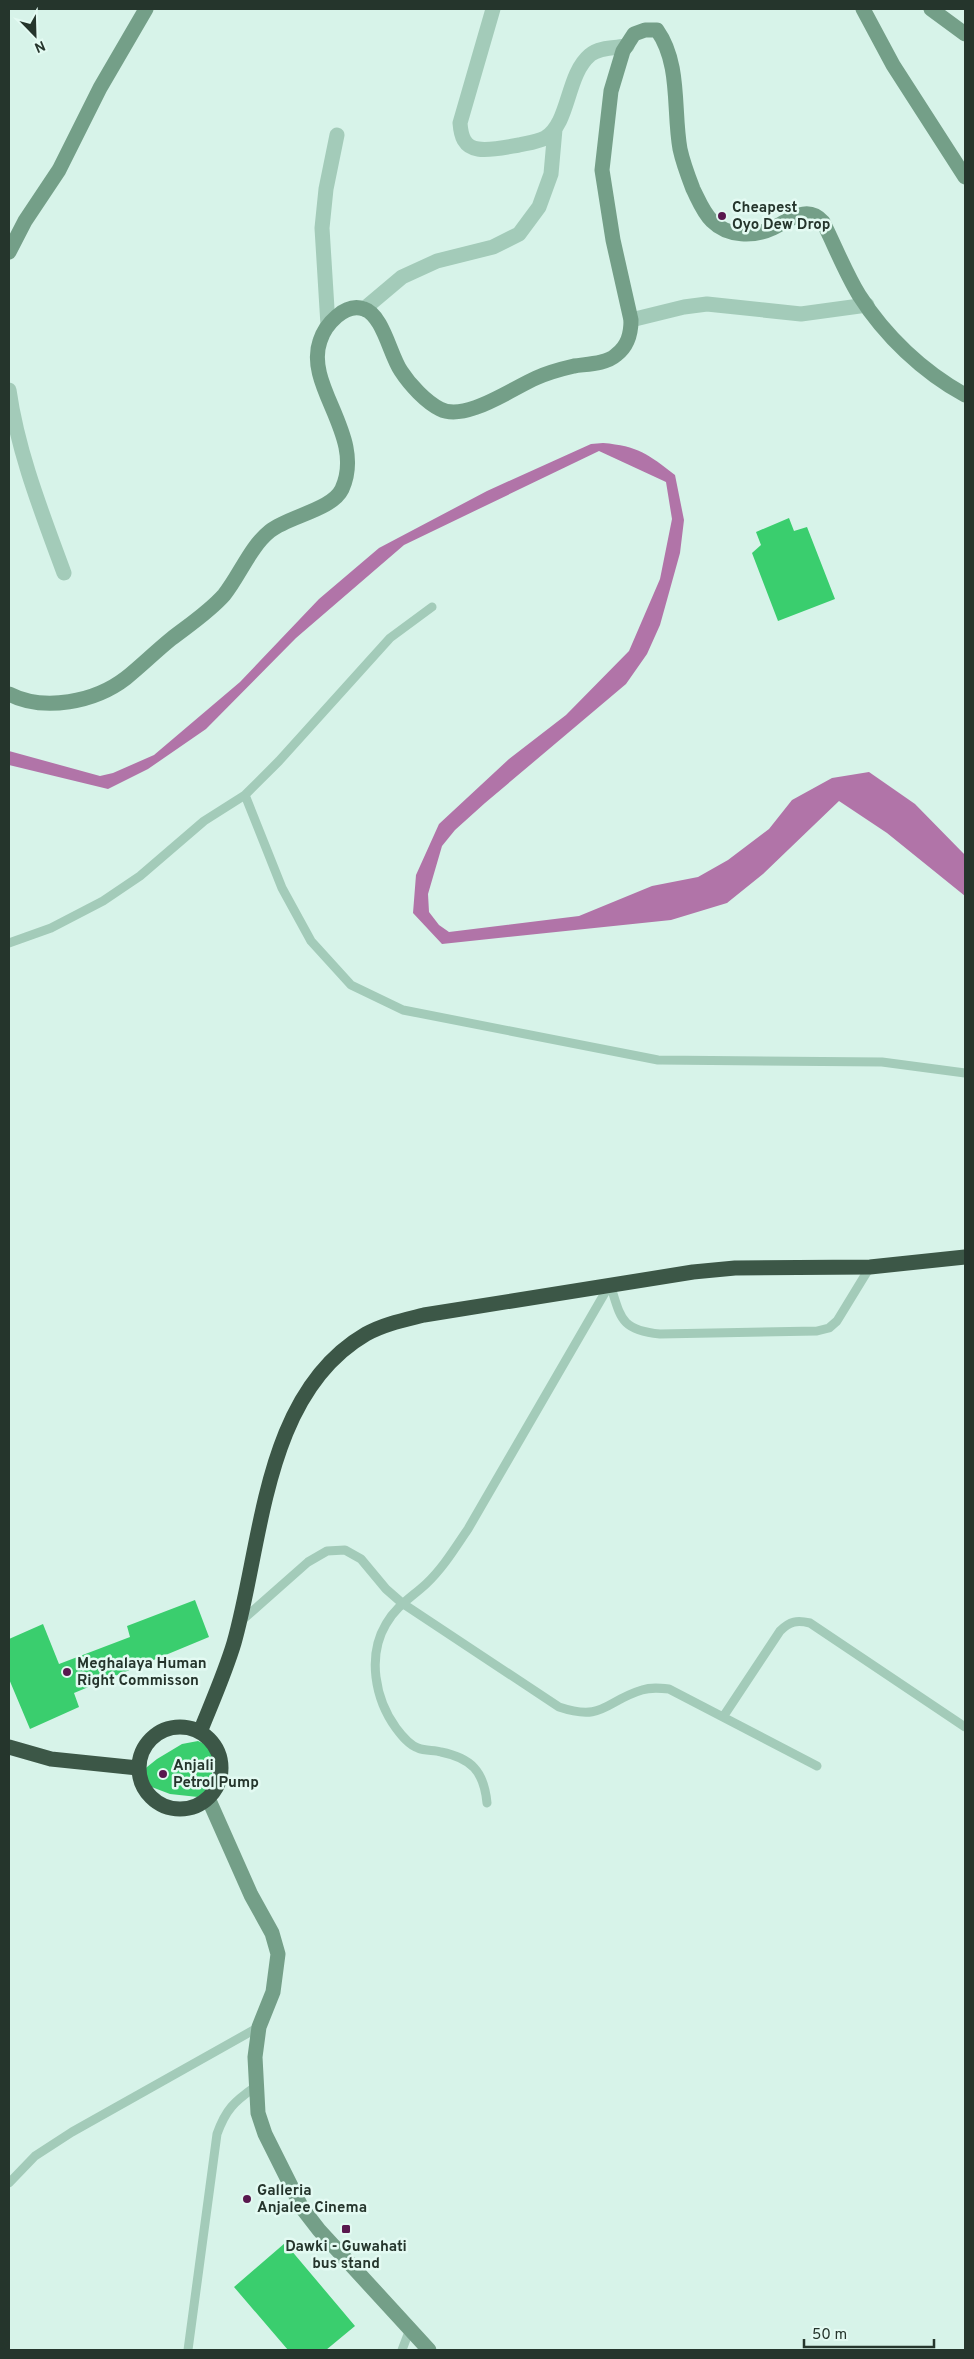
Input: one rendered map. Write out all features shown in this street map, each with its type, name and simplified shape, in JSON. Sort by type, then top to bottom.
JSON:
[{"type":"highway","points":[[200,1732],[220,1682],[238,1623],[274,1463],[284,1438],[303,1399],[327,1367],[345,1348],[367,1333],[383,1326],[424,1315],[693,1272],[735,1268],[870,1267],[965,1257]]},
{"type":"highway","points":[[188,1727],[200,1732],[214,1745],[221,1762],[221,1775],[216,1788],[208,1798],[187,1809],[175,1809],[163,1806],[153,1800],[145,1791],[140,1780],[138,1768],[140,1756],[154,1736],[164,1730],[188,1727]]},
{"type":"highway","points":[[9,1747],[50,1760],[138,1768]]},
{"type":"street","points":[[9,252],[25,221],[59,170],[100,88],[146,9]]},
{"type":"street","points":[[493,9],[460,124],[462,138],[472,148],[498,148],[537,142],[555,129]]},
{"type":"street","points":[[863,9],[893,65],[965,177]]},
{"type":"street","points":[[931,9],[965,34]]},
{"type":"street","points":[[328,325],[353,308],[364,309],[378,321],[402,372],[423,396],[438,409],[450,413],[463,412],[479,406],[542,375],[615,356],[625,346],[631,334],[631,320],[613,240],[602,170],[611,91],[627,46],[634,34],[645,30],[657,30],[665,41],[670,53],[680,148],[685,167],[702,210],[714,223],[736,234],[749,235],[772,229],[789,218],[805,213],[818,216],[824,222],[849,276],[866,305],[895,341],[922,366],[965,395]]},
{"type":"street","points":[[364,309],[402,277],[437,262],[493,247],[519,234],[539,208],[551,174],[555,129],[581,65],[590,54],[599,50],[627,46]]},
{"type":"street","points":[[9,694],[28,703],[48,704],[76,700],[107,690],[125,679],[214,605],[243,568],[260,540],[271,530],[330,501],[341,491],[346,475],[346,450],[339,421],[319,371],[317,358],[320,342],[328,325],[322,228],[326,189],[337,135]]},
{"type":"street","points":[[631,320],[684,307],[707,304],[801,314],[866,305]]},
{"type":"street","points":[[9,390],[14,426],[25,464],[64,573]]},
{"type":"street","points":[[208,1798],[251,1895],[272,1933],[278,1954],[273,1992],[259,2027],[255,2057],[255,2087],[258,2113],[265,2134],[302,2208],[319,2230],[430,2350]]},
{"type":"lane","points":[[9,943],[52,928],[103,901],[140,876],[204,821],[245,796],[280,761],[390,638],[432,607]]},
{"type":"lane","points":[[245,796],[282,888],[311,941],[351,984],[403,1010],[658,1060],[882,1062],[965,1073]]},
{"type":"lane","points":[[610,1284],[623,1320],[630,1328],[642,1332],[660,1334],[818,1332],[829,1328],[837,1321],[870,1267]]},
{"type":"lane","points":[[487,1802],[485,1785],[475,1768],[462,1757],[418,1748],[404,1738],[386,1714],[375,1678],[376,1652],[385,1625],[402,1603],[426,1583],[446,1561],[468,1530],[610,1284]]},
{"type":"lane","points":[[238,1623],[308,1562],[327,1551],[345,1550],[361,1559],[386,1589],[402,1603],[559,1707],[576,1712],[602,1710],[642,1690],[654,1688],[669,1689],[816,1766]]},
{"type":"lane","points":[[722,1716],[780,1631],[787,1624],[800,1621],[810,1624],[965,1727]]},
{"type":"lane","points":[[9,2182],[35,2156],[72,2132],[259,2027]]},
{"type":"lane","points":[[188,2350],[217,2134],[223,2116],[234,2102],[255,2087]]},
{"type":"lane","points":[[402,2350],[410,2330]]},
{"type":"shaded area","points":[[603,443],[625,446],[642,452],[675,475],[684,520],[680,553],[660,625],[647,654],[626,684],[485,803],[455,830],[442,846],[428,894],[429,912],[439,925],[449,932],[579,916],[652,886],[698,877],[728,860],[769,829],[792,800],[832,778],[869,772],[915,804],[965,855],[965,896],[887,833],[839,801],[763,874],[727,903],[671,920],[442,944],[413,913],[416,875],[439,824],[509,759],[566,715],[629,651],[660,579],[672,519],[666,482],[599,451],[404,545],[296,638],[206,729],[148,769],[108,789],[9,765],[9,751],[100,776],[113,773],[154,755],[240,682],[319,599],[379,548],[487,491],[591,444]]},
{"type":"building","points":[[789,518],[794,531],[807,527],[835,599],[778,621],[752,553],[761,545],[756,532]]},
{"type":"building","name":"Meghalaya Human Right Commisson","points":[[195,1600],[209,1637],[74,1693],[79,1707],[30,1729],[9,1679],[9,1639],[43,1624],[59,1664],[130,1637],[127,1626]]},
{"type":"building","points":[[198,1741],[209,1746],[214,1762],[209,1792],[198,1797],[170,1794],[149,1786],[142,1780],[142,1771],[157,1759],[182,1744]]},
{"type":"building","points":[[285,2243],[355,2326],[326,2350],[288,2350],[234,2287]]},
{"type":"place","name":"Cheapest Oyo Dew Drop","points":[[722,216]]},
{"type":"place","name":"Meghalaya Human Right Commisson","points":[[67,1672]]},
{"type":"place","name":"Anjali Petrol Pump","points":[[163,1774]]},
{"type":"place","name":"Galleria Anjalee Cinema","points":[[247,2199]]},
{"type":"place","name":"Dawki - Guwahati bus stand","points":[[346,2229]]}]
